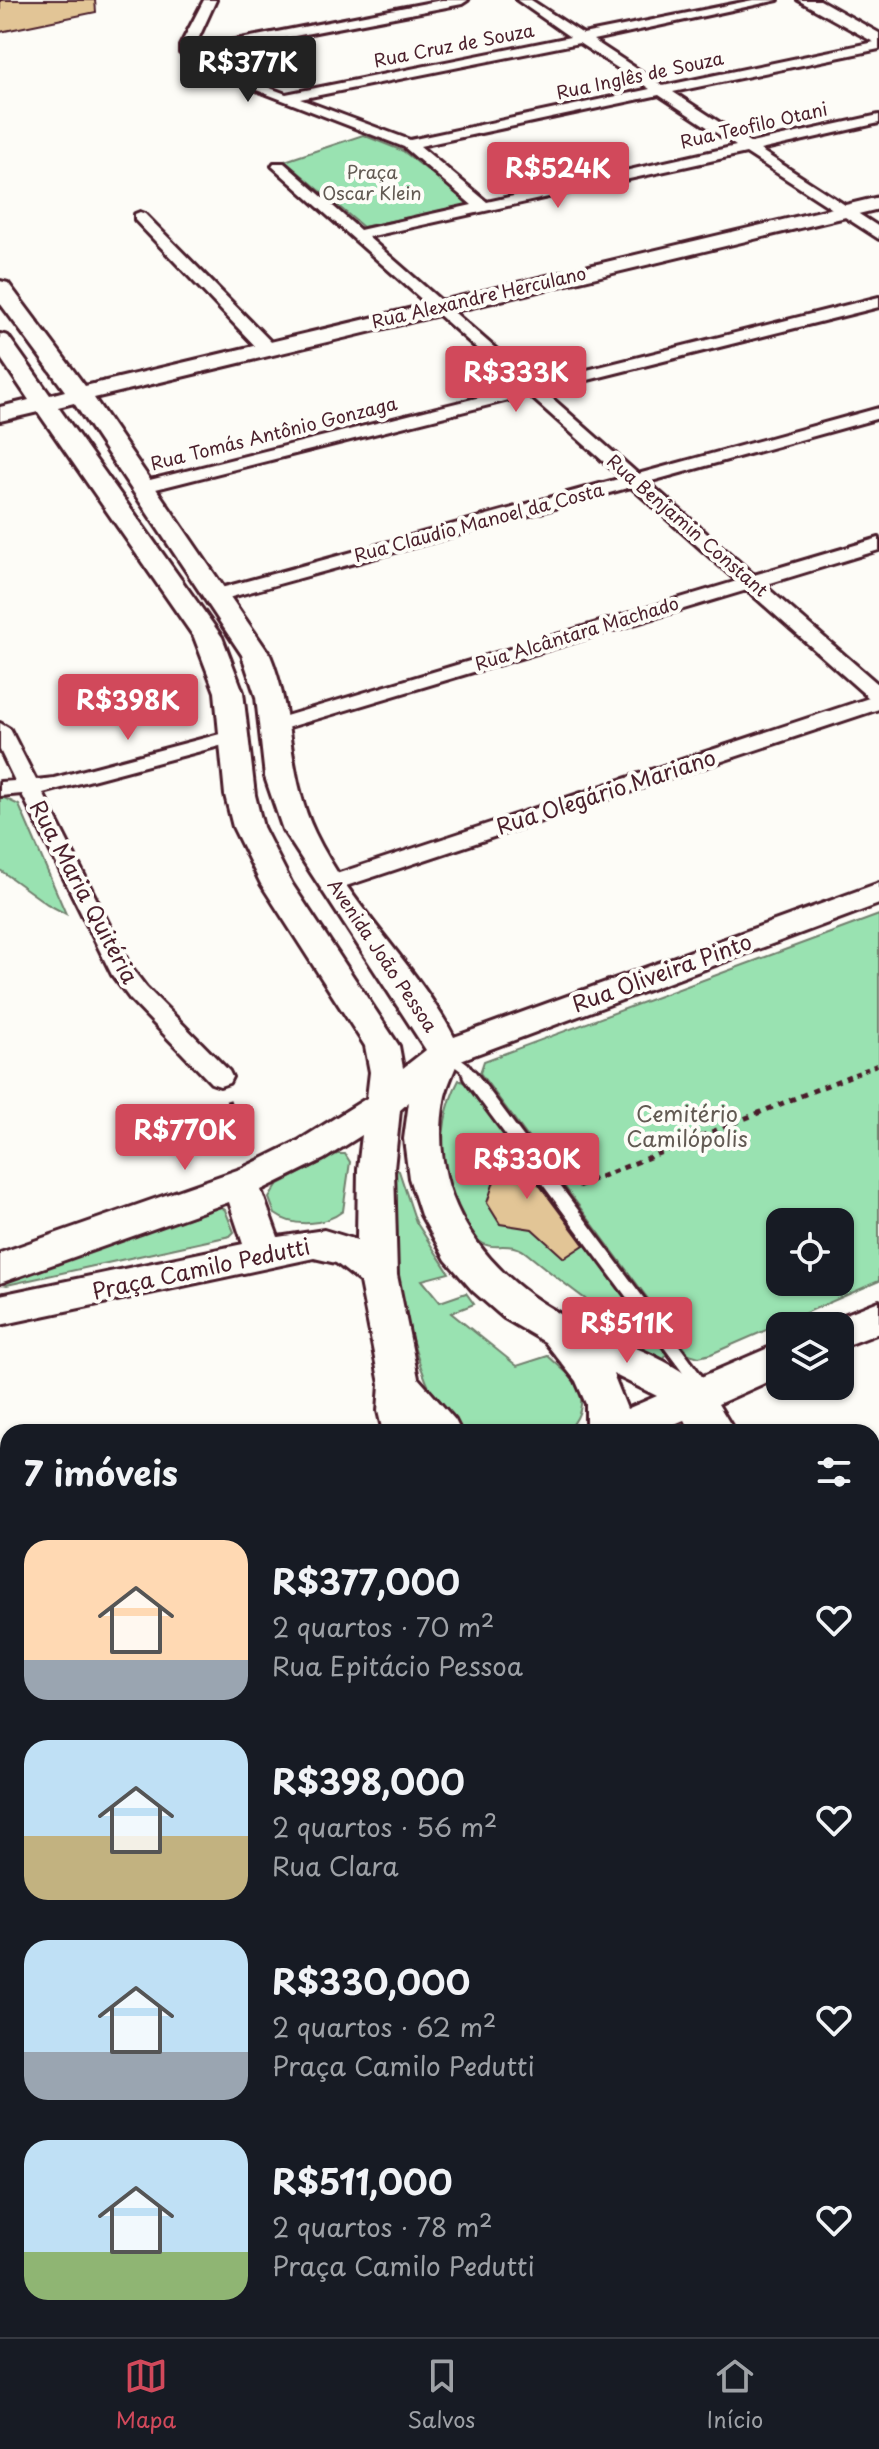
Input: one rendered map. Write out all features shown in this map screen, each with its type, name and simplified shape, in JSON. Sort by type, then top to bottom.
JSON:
[{"type":"main road","points":[[807,0],[879,42]]},
{"type":"main road","name":"Rua Alexandre Herculano","points":[[0,414],[879,203]]},
{"type":"main road","name":"Avenida João Pessoa","points":[[0,288],[144,487],[256,655],[269,683],[276,725],[278,767],[294,822],[435,1033],[444,1053],[384,1104]]},
{"type":"main road","points":[[0,341],[208,637],[231,699],[238,796],[248,828],[274,881],[382,1046],[387,1072],[375,1203],[378,1275],[400,1384],[398,1411],[401,1424]]},
{"type":"main road","name":"Rua Oliveira Pinto","points":[[444,1053],[879,893]]},
{"type":"main road","points":[[444,1053],[427,1090],[420,1130],[423,1172],[429,1194],[451,1237],[484,1277],[528,1313],[554,1329],[698,1396],[711,1424]]},
{"type":"main road","points":[[0,1268],[248,1181],[311,1150],[384,1104]]},
{"type":"main road","points":[[248,1181],[265,1255]]},
{"type":"main road","name":"Praça Camilo Pedutti","points":[[0,1310],[314,1244],[339,1246],[358,1257],[378,1275]]},
{"type":"main road","points":[[854,1327],[879,1316]]},
{"type":"main road","points":[[554,1329],[601,1384],[607,1398],[606,1424]]},
{"type":"main road","points":[[634,1424],[766,1365]]},
{"type":"main road","points":[[400,1384],[434,1424]]},
{"type":"street","points":[[187,53],[188,41],[210,0]]},
{"type":"street","points":[[187,53],[462,0]]},
{"type":"street","points":[[523,0],[879,234]]},
{"type":"street","name":"Rua Cruz de Souza","points":[[284,98],[772,0]]},
{"type":"street","name":"Rua Inglês de Souza","points":[[409,144],[879,42]]},
{"type":"street","points":[[187,53],[204,67],[409,144],[484,207]]},
{"type":"street","name":"Rua Teofilo Otani","points":[[357,235],[879,119]]},
{"type":"street","name":"Rua Benjamin Constant","points":[[279,166],[751,582],[879,699]]},
{"type":"street","points":[[140,217],[267,348]]},
{"type":"street","name":"Rua Tomás Antônio Gonzaga","points":[[144,487],[879,302]]},
{"type":"street","name":"Rua Claudio Manoel da Costa","points":[[217,595],[879,413]]},
{"type":"street","name":"Rua Alcântara Machado","points":[[276,725],[879,544]]},
{"type":"street","name":"Rua Olegário Mariano","points":[[332,883],[879,699]]},
{"type":"street","name":"Rua Maria Quitéria","points":[[0,729],[120,969],[138,993],[220,1077]]},
{"type":"street","points":[[0,789],[55,785],[235,736]]},
{"type":"lane","points":[[444,1053],[464,1067],[559,1194],[698,1396]]},
{"type":"path","points":[[559,1194],[879,1064]]},
{"type":"path","points":[[220,1077],[248,1181]]},
{"type":"green space","name":"Praça Oscar Klein","points":[[363,135],[403,151],[467,201],[466,205],[363,227],[285,161]]},
{"type":"green space","points":[[0,796],[19,805],[66,914],[0,870]]},
{"type":"green space","name":"Cemitério Camilópolis","points":[[879,915],[879,1281],[854,1292],[854,1208],[766,1208],[766,1296],[844,1296],[808,1312],[766,1312],[766,1330],[711,1354],[699,1357],[689,1354],[480,1073],[484,1061]]},
{"type":"green space","points":[[459,1080],[467,1084],[666,1354],[663,1363],[604,1335],[608,1315],[525,1252],[513,1247],[484,1244],[465,1225],[454,1207],[447,1186],[443,1142],[445,1120]]},
{"type":"green space","points":[[337,1154],[345,1154],[350,1162],[343,1211],[309,1223],[291,1221],[275,1214],[269,1198],[277,1185]]},
{"type":"green space","points":[[390,1171],[399,1171],[416,1222],[449,1273],[422,1280],[440,1302],[466,1293],[474,1304],[451,1313],[517,1366],[548,1356],[578,1383],[580,1410],[573,1424],[454,1424],[448,1419],[425,1377],[408,1324],[397,1275]]},
{"type":"green space","points":[[221,1207],[234,1232],[230,1236],[2,1284],[5,1280]]},
{"type":"building","points":[[0,0],[95,0],[96,12],[0,32]]},
{"type":"building","points":[[506,1140],[584,1245],[564,1258],[532,1229],[500,1224],[487,1203],[498,1169],[482,1146]]}]
